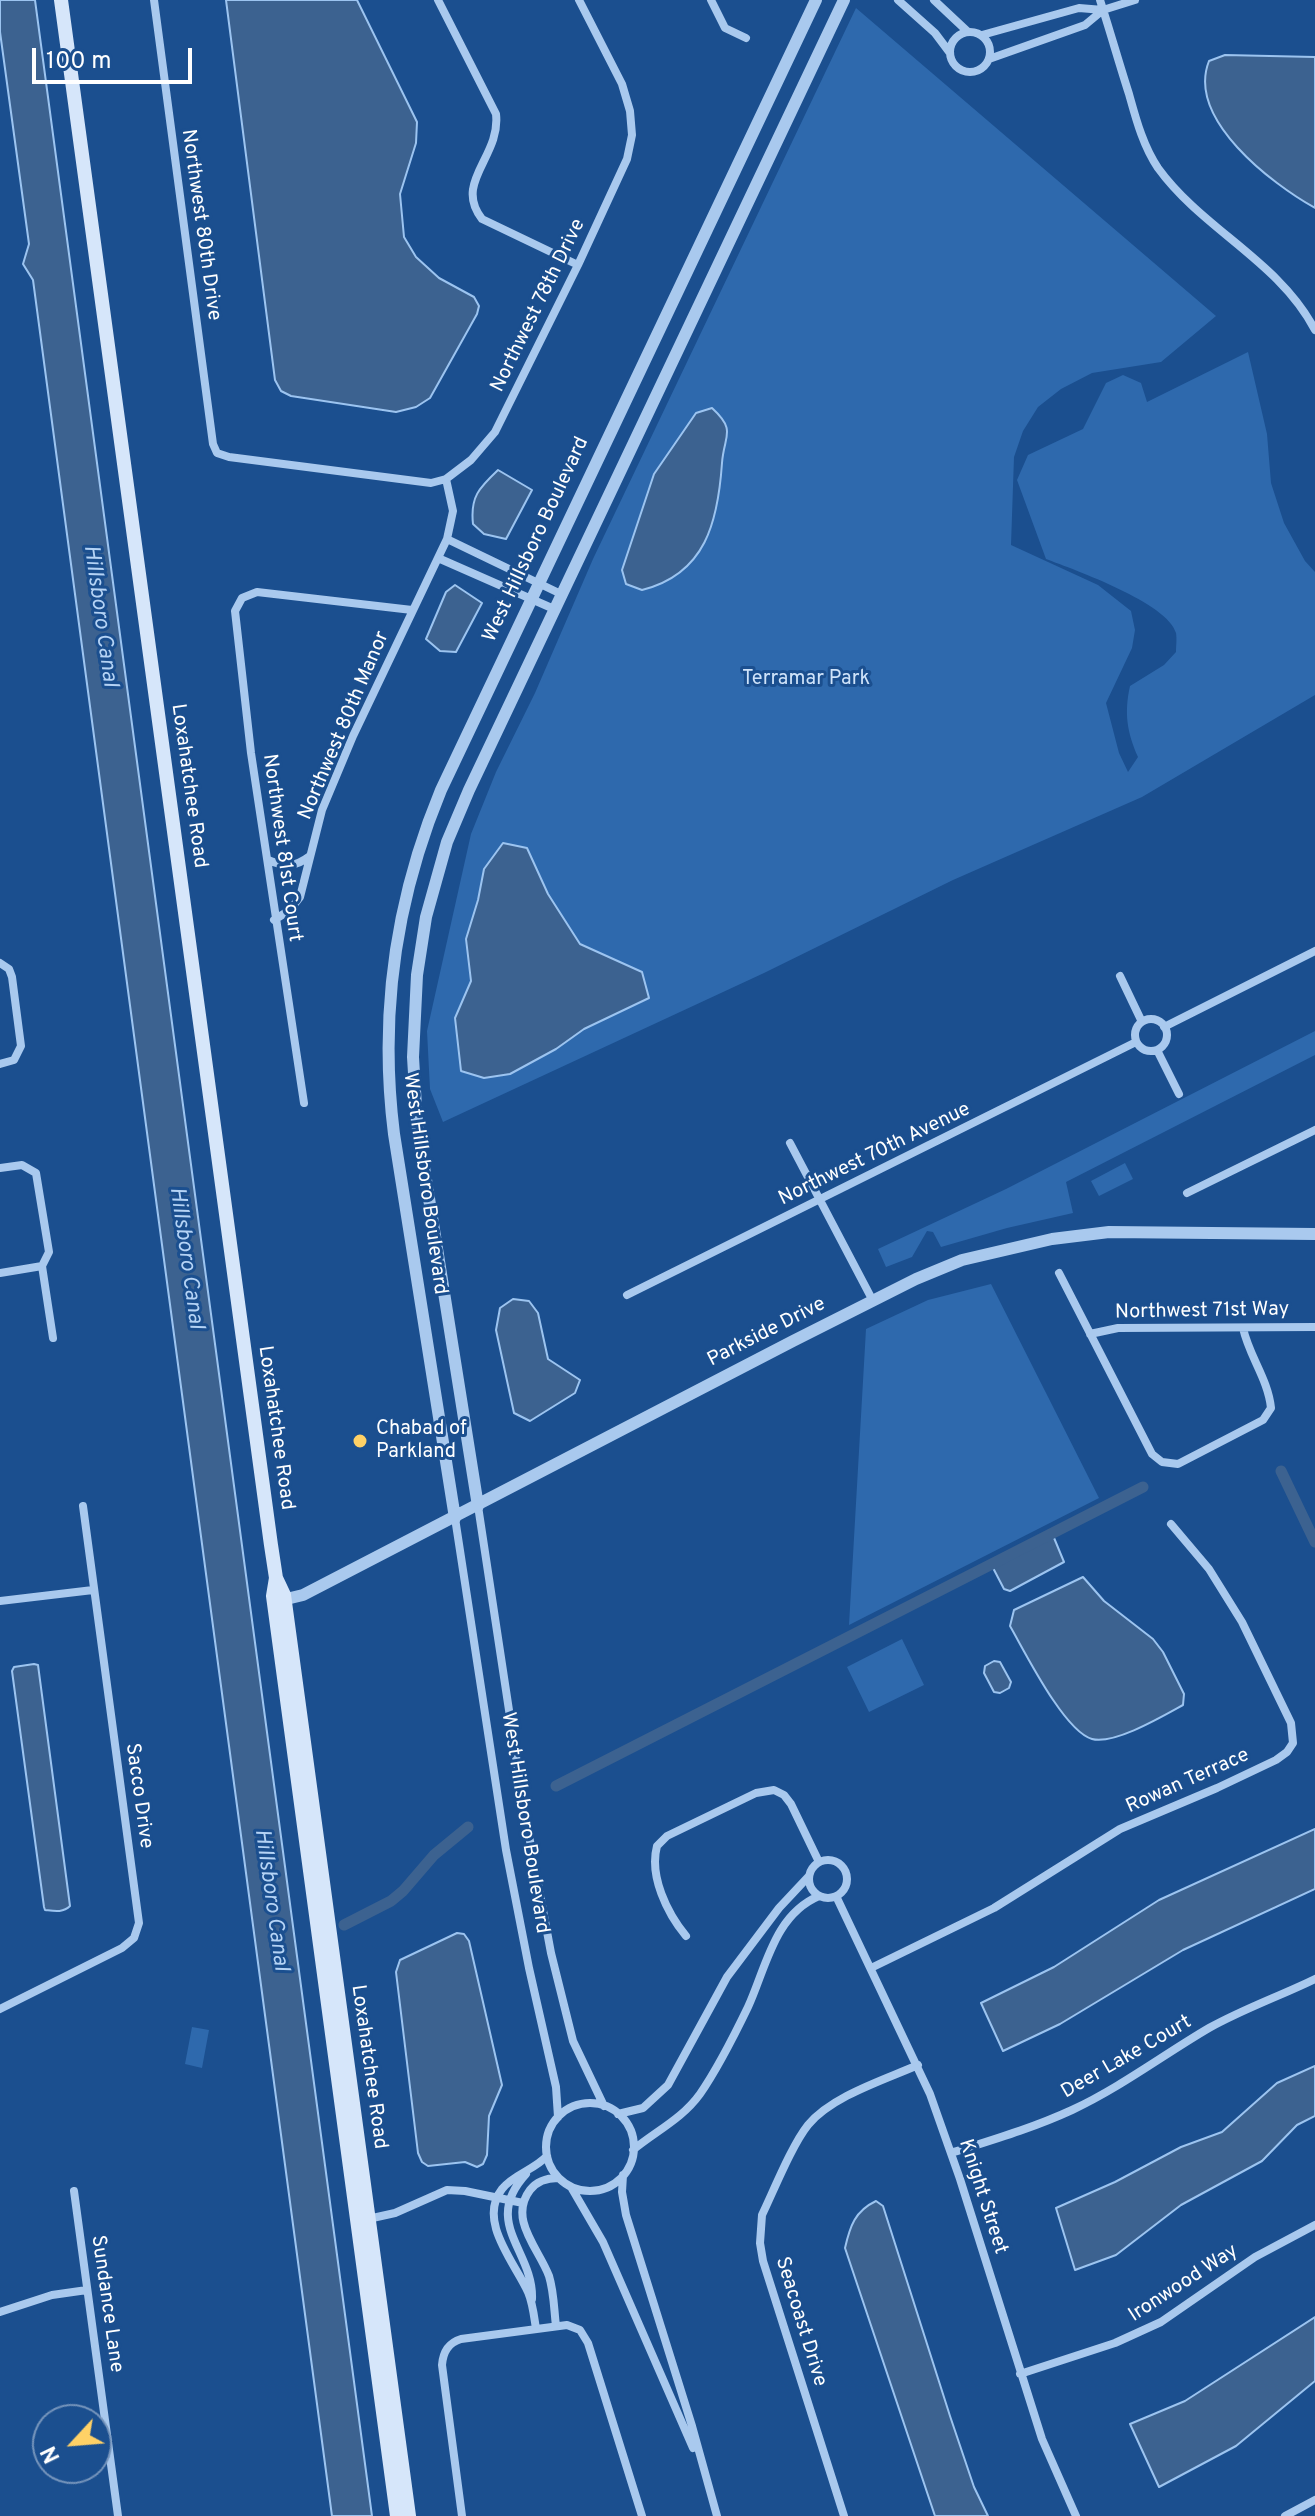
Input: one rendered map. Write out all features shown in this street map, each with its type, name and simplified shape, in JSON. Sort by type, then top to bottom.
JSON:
[{"type":"main road","name":"Loxahatchee Road","points":[[61,0],[276,1578],[397,2516]]},
{"type":"main road","name":"Loxahatchee Road","points":[[279,1601],[409,2516]]},
{"type":"street","name":"Northwest 80th Drive","points":[[154,0],[213,444],[217,453],[403,481],[431,483],[446,479]]},
{"type":"street","points":[[438,0],[496,114],[498,129],[494,143],[471,189],[473,207],[482,219],[578,265]]},
{"type":"street","name":"Northwest 78th Drive","points":[[446,479],[471,460],[495,432],[627,159],[632,135],[630,111],[622,84],[579,0]]},
{"type":"street","points":[[711,0],[725,28],[746,38]]},
{"type":"street","name":"West Hillsboro Boulevard","points":[[558,2117],[556,2087],[506,1850],[393,1122],[388,1065],[389,997],[400,920],[420,843],[441,790],[816,0]]},
{"type":"street","name":"West Hillsboro Boulevard","points":[[604,2106],[573,2041],[551,1953],[524,1809],[417,1123],[413,1057],[416,985],[426,917],[447,842],[475,776],[844,0]]},
{"type":"street","points":[[898,0],[935,33],[950,53],[955,66],[967,72],[980,69],[989,59],[1085,25],[1103,10]]},
{"type":"street","points":[[934,0],[967,31],[982,35],[1079,8],[1103,10],[1135,0]]},
{"type":"street","points":[[1100,0],[1142,137],[1157,167],[1195,207],[1283,283],[1304,308],[1315,330]]},
{"type":"street","points":[[1031,23],[1036,41]]},
{"type":"street","points":[[950,53],[952,42],[967,31]]},
{"type":"street","points":[[982,35],[990,46],[989,59]]},
{"type":"street","points":[[412,610],[447,539],[453,511],[446,479]]},
{"type":"street","points":[[447,539],[561,594]]},
{"type":"street","points":[[438,558],[554,609]]},
{"type":"street","name":"Northwest 81st Court","points":[[304,1103],[274,920],[235,611],[242,598],[257,592],[412,610]]},
{"type":"street","name":"Northwest 80th Manor","points":[[274,920],[290,910],[300,897],[322,810],[412,610]]},
{"type":"street","points":[[268,860],[283,866],[298,865],[310,856]]},
{"type":"street","points":[[1164,1027],[1315,951]]},
{"type":"street","points":[[0,963],[9,969],[12,977],[21,1046],[14,1060],[0,1064]]},
{"type":"street","points":[[1120,976],[1142,1022]]},
{"type":"street","points":[[1151,1020],[1164,1027],[1166,1038],[1157,1050],[1147,1051],[1136,1042],[1135,1034],[1142,1022],[1151,1020]]},
{"type":"street","name":"Northwest 70th Avenue","points":[[627,1295],[1136,1042]]},
{"type":"street","points":[[1157,1050],[1179,1094]]},
{"type":"street","points":[[1187,1193],[1315,1130]]},
{"type":"street","points":[[790,1143],[873,1301]]},
{"type":"street","points":[[0,1168],[22,1165],[36,1173],[49,1252],[42,1266],[53,1338]]},
{"type":"street","name":"Parkside Drive","points":[[279,1601],[303,1595],[916,1279],[962,1260],[1052,1239],[1109,1232],[1315,1234]]},
{"type":"street","points":[[0,1273],[42,1266]]},
{"type":"street","points":[[1059,1273],[1152,1454],[1162,1462],[1178,1464],[1263,1420],[1271,1408],[1269,1391],[1247,1348],[1243,1328]]},
{"type":"street","name":"Northwest 71st Way","points":[[1090,1334],[1118,1328],[1315,1327]]},
{"type":"street","name":"Sacco Drive","points":[[0,2009],[122,1948],[134,1938],[139,1923],[83,1506]]},
{"type":"street","name":"Rowan Terrace","points":[[871,1968],[994,1908],[1120,1829],[1217,1788],[1287,1752],[1293,1743],[1291,1723],[1242,1622],[1209,1569],[1171,1524]]},
{"type":"street","points":[[0,1601],[93,1590]]},
{"type":"street","points":[[686,1936],[672,1919],[663,1899],[655,1856],[663,1838],[756,1793],[774,1790],[784,1795],[791,1804],[819,1862]]},
{"type":"street","points":[[618,2114],[643,2108],[668,2085],[727,1977],[779,1908],[819,1862],[834,1860],[845,1870],[846,1885],[836,1896],[819,1896],[800,1907],[776,1938],[746,2011],[699,2095],[675,2120],[633,2150]]},
{"type":"street","points":[[809,1876],[811,1887],[819,1896]]},
{"type":"street","name":"Knight Street","points":[[836,1896],[918,2065],[951,2153],[1050,2461],[1076,2516]]},
{"type":"street","name":"Deer Lake Court","points":[[951,2153],[1043,2123],[1080,2106],[1139,2074],[1239,2012],[1315,1979]]},
{"type":"street","name":"Seacoast Drive","points":[[844,2516],[763,2261],[762,2215],[806,2128],[818,2115],[834,2104],[918,2065]]},
{"type":"street","points":[[623,2175],[610,2186],[588,2191],[571,2187],[558,2178],[547,2156],[547,2134],[558,2117],[570,2108],[583,2104],[604,2106],[618,2114],[630,2129],[633,2150],[623,2175],[622,2192],[626,2215],[717,2516]]},
{"type":"street","points":[[536,2329],[532,2303],[509,2232],[510,2200],[529,2171],[547,2156]]},
{"type":"street","points":[[522,2271],[496,2229],[494,2213],[497,2197],[509,2181],[529,2171]]},
{"type":"street","points":[[556,2326],[551,2285],[525,2227],[523,2203],[536,2185],[545,2179],[558,2178]]},
{"type":"street","points":[[571,2187],[603,2242],[703,2471]]},
{"type":"street","points":[[368,2219],[395,2213],[429,2195],[447,2190],[523,2203]]},
{"type":"street","name":"Sundance Lane","points":[[74,2191],[118,2516]]},
{"type":"street","name":"Ironwood Way","points":[[1020,2374],[1115,2343],[1161,2322],[1255,2257],[1315,2225]]},
{"type":"street","points":[[522,2271],[541,2261]]},
{"type":"street","points":[[0,2312],[52,2295],[87,2290]]},
{"type":"street","points":[[462,2516],[442,2365],[445,2350],[457,2340],[567,2325],[580,2330],[590,2348],[642,2516]]},
{"type":"street","points":[[1285,2516],[1315,2500]]},
{"type":"green space","name":"Terramar Park","points":[[856,8],[1216,316],[1161,362],[1092,373],[1061,389],[1038,407],[1023,431],[1014,457],[1011,545],[1098,585],[1131,611],[1135,630],[1132,648],[1106,703],[1119,753],[1128,772],[1138,757],[1128,722],[1130,686],[1164,665],[1176,652],[1176,633],[1156,610],[1139,599],[1046,559],[1017,480],[1028,455],[1083,429],[1106,383],[1123,375],[1141,383],[1147,402],[1248,352],[1267,434],[1271,483],[1284,523],[1305,561],[1315,572],[1315,695],[1142,797],[953,880],[764,973],[443,1122],[430,1089],[427,1031],[471,834],[593,559]]},
{"type":"green space","points":[[1315,1031],[1315,1055],[1066,1182],[1073,1213],[941,1247],[933,1232],[927,1231],[912,1257],[886,1267],[878,1249],[1006,1189]]},
{"type":"green space","points":[[1125,1163],[1133,1179],[1099,1196],[1091,1181]]},
{"type":"green space","points":[[991,1284],[1099,1498],[849,1625],[866,1329],[928,1300]]},
{"type":"green space","points":[[902,1639],[924,1685],[869,1712],[847,1667]]},
{"type":"green space","points":[[192,2027],[209,2030],[202,2068],[185,2064]]},
{"type":"water","name":"Hillsboro Canal","points":[[0,0],[35,0],[372,2516],[332,2516],[33,280],[23,264],[29,244],[0,32]]},
{"type":"water","points":[[226,0],[357,0],[417,122],[416,143],[400,194],[404,237],[416,257],[439,278],[474,297],[479,306],[430,398],[416,407],[396,412],[291,396],[281,391],[275,380]]},
{"type":"water","points":[[1225,55],[1315,57],[1315,208],[1256,166],[1221,127],[1210,105],[1205,83],[1209,61]]},
{"type":"water","points":[[712,408],[724,422],[727,434],[717,505],[704,542],[681,572],[664,582],[642,590],[626,584],[622,570],[654,474],[696,413]]},
{"type":"water","points":[[498,470],[532,490],[506,539],[484,534],[473,524],[477,494]]},
{"type":"water","points":[[455,585],[482,603],[456,652],[440,651],[426,639],[446,592]]},
{"type":"water","points":[[503,843],[527,848],[548,894],[580,944],[642,972],[649,998],[584,1029],[556,1049],[510,1074],[484,1078],[461,1071],[455,1018],[471,981],[466,939],[484,869]]},
{"type":"water","points":[[513,1299],[529,1301],[538,1313],[548,1359],[580,1380],[575,1393],[530,1421],[514,1413],[496,1330],[500,1308]]},
{"type":"water","points":[[1052,1533],[1064,1562],[1010,1591],[1004,1589],[991,1564]]},
{"type":"water","points":[[1083,1577],[1104,1601],[1153,1639],[1184,1694],[1183,1705],[1174,1710],[1125,1734],[1101,1740],[1081,1733],[1069,1722],[1010,1626],[1014,1610]]},
{"type":"water","points":[[994,1661],[1000,1662],[1011,1682],[1009,1688],[1000,1693],[994,1692],[984,1673],[985,1666]]},
{"type":"water","points":[[38,1665],[70,1906],[58,1911],[45,1910],[44,1907],[12,1671],[14,1667]]},
{"type":"water","points":[[1315,1829],[1315,1889],[1183,1950],[1060,2024],[1003,2051],[981,2003],[1054,1967],[1159,1900]]},
{"type":"water","points":[[457,1933],[464,1934],[469,1941],[502,2085],[489,2116],[487,2155],[483,2164],[477,2167],[465,2162],[428,2166],[418,2153],[396,1972],[400,1960]]},
{"type":"water","points":[[1315,2066],[1315,2116],[1297,2125],[1262,2161],[1181,2205],[1116,2255],[1075,2270],[1056,2208],[1115,2182],[1181,2147],[1222,2132],[1277,2083]]},
{"type":"water","points":[[876,2201],[883,2206],[974,2487],[988,2516],[935,2516],[845,2248],[854,2220],[863,2209]]},
{"type":"water","points":[[1315,2317],[1315,2381],[1236,2446],[1159,2487],[1130,2424],[1185,2401]]},
{"type":"waterway","points":[[1281,1471],[1315,1542]]},
{"type":"waterway","points":[[556,1786],[1143,1487]]},
{"type":"waterway","points":[[344,1925],[391,1901],[434,1855],[468,1827]]},
{"type":"place","name":"Chabad of Parkland","points":[[360,1441]]}]
